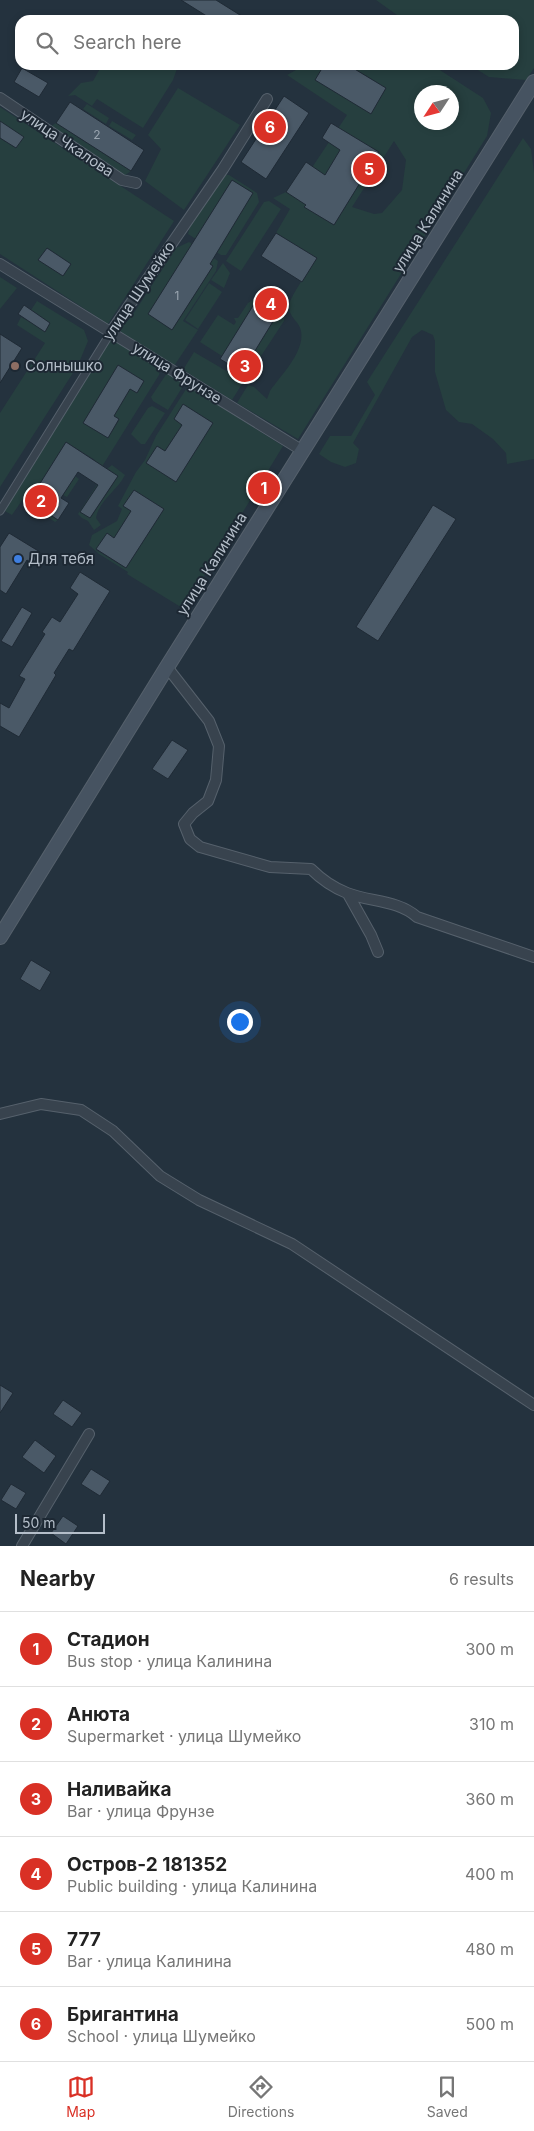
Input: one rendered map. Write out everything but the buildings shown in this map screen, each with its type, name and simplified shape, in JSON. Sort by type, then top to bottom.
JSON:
[{"type":"main road","name":"улица Калинина","points":[[0,937],[534,82]]},
{"type":"street","name":"улица Чкалова","points":[[0,98],[122,180],[136,183]]},
{"type":"street","name":"улица Шумейко","points":[[0,512],[111,332],[223,169],[267,99]]},
{"type":"street","name":"улица Фрунзе","points":[[0,264],[303,450]]},
{"type":"street","points":[[167,667],[209,721],[218,746],[216,780],[208,801],[192,813],[184,824],[190,839],[200,847],[270,867],[311,869],[326,884],[348,894],[409,910],[417,917],[534,957]]},
{"type":"street","points":[[348,894],[371,935],[378,952]]},
{"type":"street","points":[[0,1114],[41,1104],[81,1110],[113,1131],[160,1176],[199,1200],[292,1244],[534,1405]]},
{"type":"street","points":[[22,1546],[89,1434]]},
{"type":"green space","points":[[376,0],[534,0],[534,68],[526,80],[489,77],[478,70],[519,70],[519,15],[397,15]]},
{"type":"green space","points":[[99,70],[177,70],[173,80],[143,128],[97,99],[92,106],[75,95],[68,96],[81,83],[93,81]]},
{"type":"green space","points":[[296,70],[321,70],[315,80],[371,113],[386,88],[356,70],[440,70],[483,98],[491,113],[487,136],[298,439],[237,403],[248,385],[254,387],[267,399],[270,391],[296,355],[299,347],[301,331],[289,310],[289,305],[316,258],[276,233],[290,209],[273,198],[286,192],[293,196],[347,115],[287,75]],"holes":[[[350,135],[379,152],[334,225],[305,207]],[[394,141],[406,160],[402,190],[382,213],[374,214],[352,207]]]},
{"type":"green space","points":[[178,88],[240,125],[184,210],[145,181],[161,149],[148,135]]},
{"type":"green space","points":[[87,104],[109,118],[106,124],[83,109]]},
{"type":"green space","points":[[0,107],[174,221],[108,324],[0,254],[0,138],[16,148],[23,137],[0,124]],"holes":[[[47,248],[71,264],[63,276],[39,260]]]},
{"type":"green space","points":[[112,121],[136,135],[132,140],[109,126]]},
{"type":"green space","points":[[56,123],[131,171],[121,178],[48,128]]},
{"type":"green space","points":[[523,138],[531,149],[534,173],[534,459],[507,464],[506,453],[493,439],[472,424],[459,422],[446,410],[435,372],[435,341],[433,335],[422,330],[412,337],[353,443],[359,449],[356,463],[345,467],[331,462],[319,454],[330,436],[351,436],[375,395],[367,382]]},
{"type":"green space","points":[[222,175],[229,175],[257,193],[259,202],[226,255],[221,255],[188,234],[191,222]],"holes":[[[232,180],[252,193],[197,237]]]},
{"type":"green space","points":[[269,201],[281,209],[241,271],[226,261],[264,202]]},
{"type":"green space","points":[[189,242],[218,261],[216,271],[183,321],[198,330],[174,366],[119,330],[132,316],[176,248]],"holes":[[[189,251],[213,266],[172,330]]]},
{"type":"green space","points":[[223,263],[230,273],[224,288],[211,280]]},
{"type":"green space","points":[[0,277],[17,288],[0,309]]},
{"type":"green space","points":[[209,283],[222,292],[198,329],[185,320]]},
{"type":"green space","points":[[259,296],[222,356],[200,342],[218,315],[234,325],[236,322],[234,318],[238,318],[248,303]]},
{"type":"green space","points":[[37,301],[84,330],[88,341],[78,365],[0,487],[0,413],[45,343],[17,325],[21,317],[45,331],[50,323],[31,310]]},
{"type":"green space","points":[[280,310],[285,311],[284,321],[248,376],[242,372]]},
{"type":"green space","points":[[114,340],[157,366],[160,370],[159,375],[93,481],[85,477],[95,460],[66,442],[29,501],[58,520],[55,522],[28,504],[25,496],[12,515],[3,510],[107,341]],"holes":[[[118,365],[114,416],[119,420],[108,438],[83,423]]]},
{"type":"green space","points":[[194,352],[240,379],[242,384],[232,400],[183,370]]},
{"type":"green space","points":[[167,373],[185,383],[168,410],[153,401],[151,397]]},
{"type":"green space","points":[[188,386],[283,446],[184,609],[127,574],[128,572],[99,554],[89,545],[92,535],[117,521],[122,509],[118,506],[136,472],[145,460],[156,436]],"holes":[[[183,404],[213,423],[147,463],[157,446],[165,451],[182,425],[174,419]],[[134,490],[164,509],[126,568],[96,550],[107,533],[114,538],[131,511],[124,506]]]},
{"type":"green space","points":[[152,406],[165,413],[145,444],[141,444],[131,434],[148,408]]},
{"type":"green space","points":[[112,465],[125,475],[101,506],[96,518],[101,525],[94,530],[88,521],[78,514],[107,469]],"holes":[[[108,469],[118,476],[90,518],[81,511]]]},
{"type":"green space","points":[[75,476],[79,479],[67,497],[63,495]]},
{"type":"place","name":"Бригантина","points":[[270,127]]},
{"type":"place","name":"777","points":[[369,169]]},
{"type":"place","name":"Остров-2 181352","points":[[271,304]]},
{"type":"place","name":"Солнышко","points":[[15,366]]},
{"type":"place","name":"Наливайка","points":[[245,366]]},
{"type":"place","name":"Стадион","points":[[264,488]]},
{"type":"place","name":"Анюта","points":[[41,501]]},
{"type":"place","name":"Для тебя","points":[[18,559]]}]
